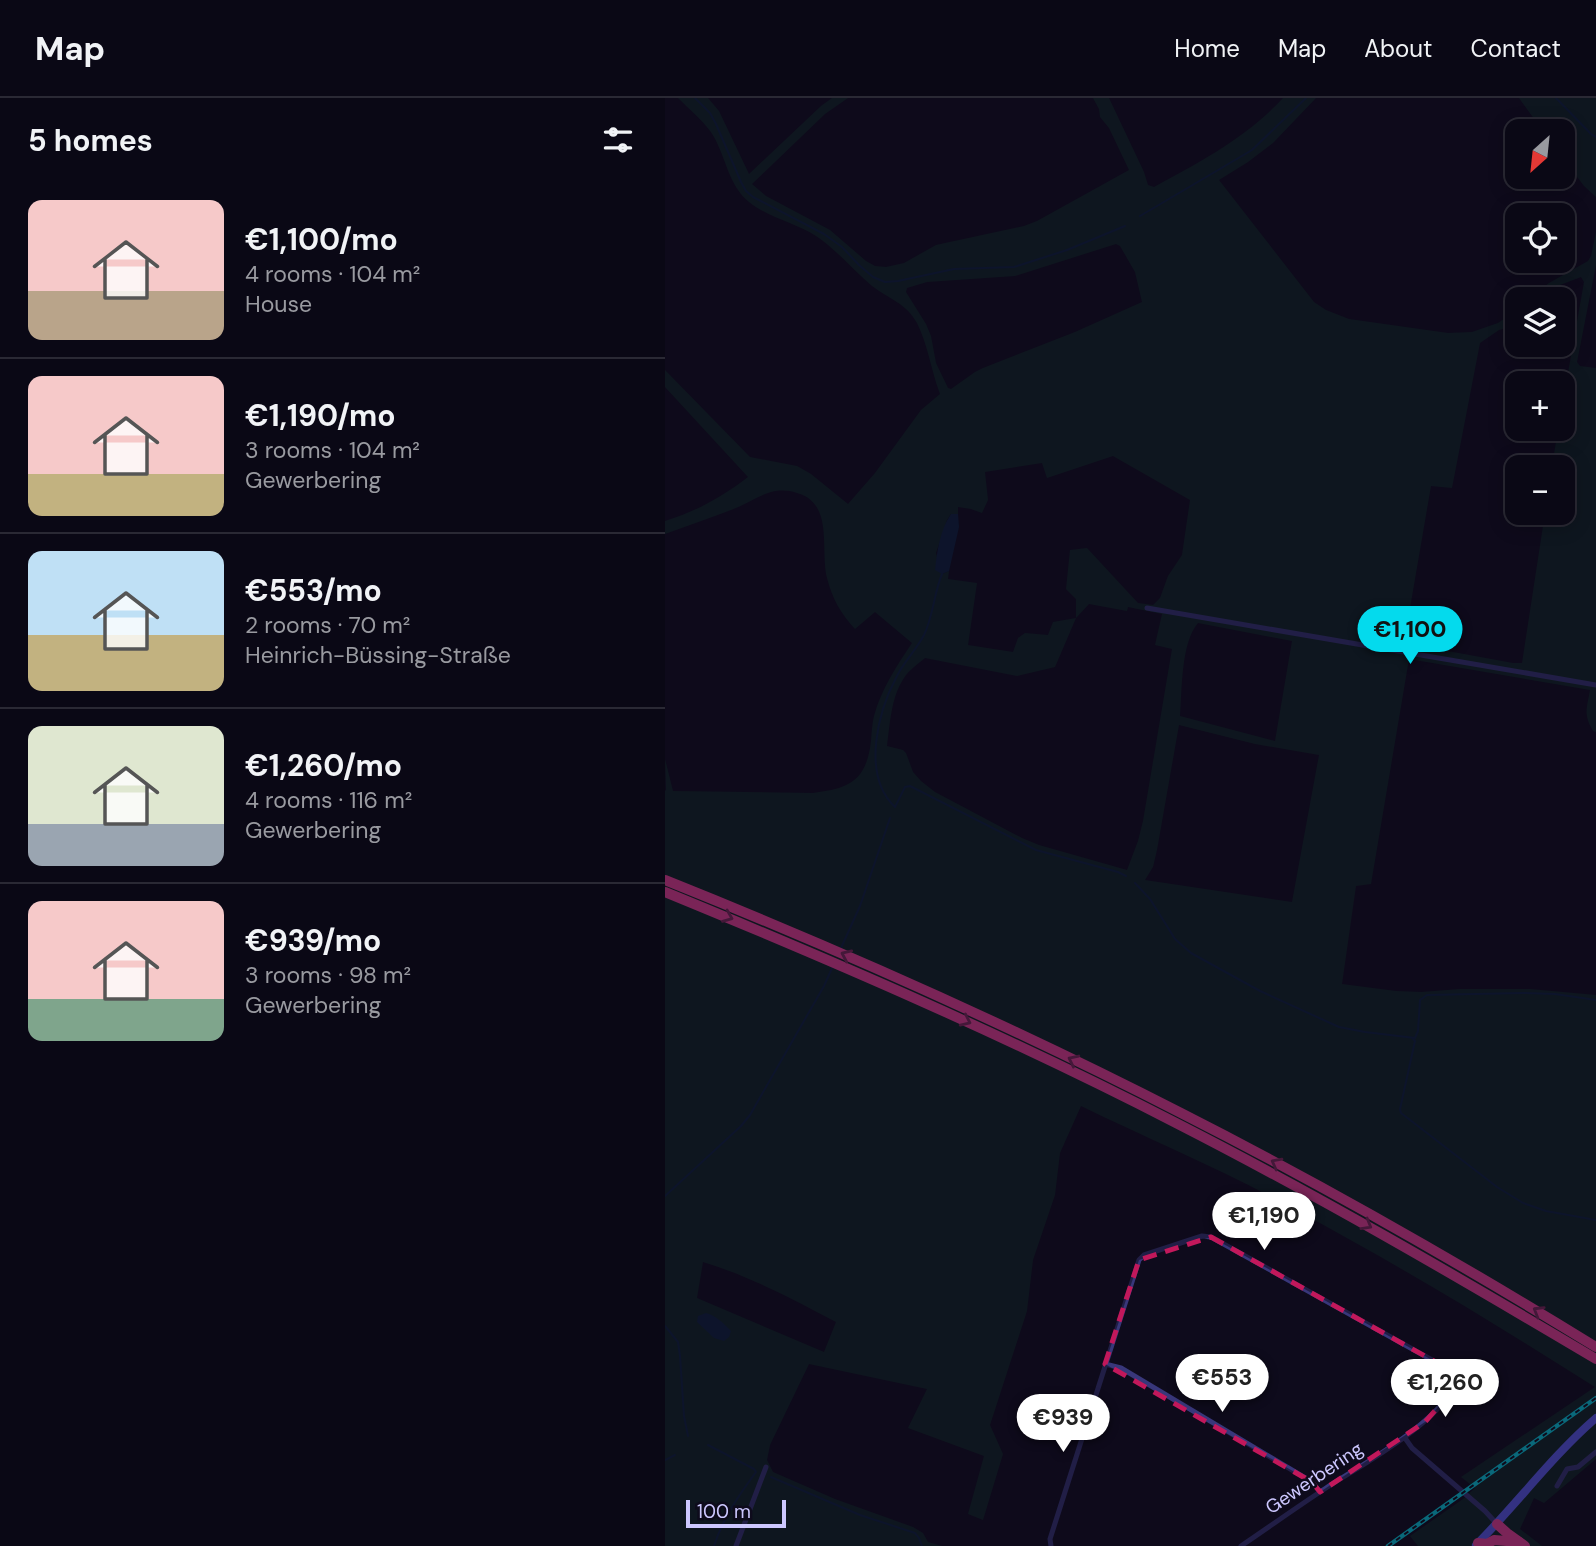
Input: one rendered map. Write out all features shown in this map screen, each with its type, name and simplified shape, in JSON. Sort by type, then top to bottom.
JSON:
[{"type":"highway","points":[[665,880],[779,926],[1095,1082],[1337,1208],[1596,1359]]},
{"type":"highway","points":[[665,891],[906,987],[1100,1073],[1263,1156],[1439,1253],[1596,1347]]},
{"type":"highway","points":[[1497,1524],[1522,1544]]},
{"type":"highway","points":[[1476,1544],[1487,1544],[1495,1540],[1522,1544]]},
{"type":"main road","points":[[1476,1544],[1555,1458],[1596,1418]]},
{"type":"street","points":[[1147,608],[1596,685]]},
{"type":"street","name":"Gewerbering","points":[[1051,1546],[1050,1539],[1139,1260],[1144,1255],[1202,1236],[1211,1237],[1450,1370],[1456,1380],[1454,1389],[1425,1422],[1405,1438],[1241,1546]]},
{"type":"street","points":[[1105,1364],[1121,1368],[1312,1482],[1320,1492]]},
{"type":"street","points":[[1405,1438],[1412,1448],[1478,1504],[1497,1524]]},
{"type":"street","points":[[1557,1486],[1567,1469],[1577,1467],[1596,1452]]},
{"type":"street","points":[[1555,1458],[1567,1469]]},
{"type":"street","points":[[736,1546],[766,1467]]},
{"type":"highlighted area","points":[[1211,1237],[1450,1370],[1454,1389],[1425,1422],[1320,1492],[1312,1482],[1105,1364],[1139,1260]]},
{"type":"green space","points":[[678,98],[708,98],[719,111],[749,174],[821,106],[832,98],[848,98],[825,114],[752,184],[766,196],[830,230],[866,261],[875,266],[886,267],[904,263],[936,245],[1037,221],[1129,170],[1109,128],[1100,117],[1093,98],[1109,98],[1148,185],[1154,187],[1238,137],[1283,98],[1316,98],[1273,143],[1219,180],[1314,302],[1326,310],[1349,319],[1448,333],[1472,332],[1505,318],[1505,328],[1480,343],[1452,488],[1431,486],[1404,643],[1513,663],[1522,663],[1543,525],[1575,525],[1575,455],[1554,455],[1556,441],[1575,441],[1575,371],[1568,371],[1571,357],[1575,357],[1575,333],[1584,282],[1581,277],[1557,287],[1544,287],[1567,273],[1575,273],[1575,268],[1588,261],[1596,232],[1596,265],[1577,362],[1580,366],[1596,368],[1596,732],[1593,731],[1587,715],[1590,690],[1409,659],[1371,884],[1356,886],[1342,984],[1396,991],[1530,989],[1596,995],[1596,1459],[1544,1503],[1534,1498],[1520,1529],[1542,1546],[1418,1546],[1410,1536],[1475,1488],[1461,1477],[1595,1387],[1445,1294],[1331,1229],[1240,1181],[1081,1106],[1060,1153],[1055,1195],[1033,1260],[1027,1311],[990,1425],[1003,1454],[983,1520],[968,1514],[984,1456],[908,1428],[927,1389],[809,1364],[770,1445],[767,1460],[773,1472],[835,1499],[913,1527],[923,1533],[928,1542],[942,1546],[665,1546],[665,759],[673,791],[813,793],[849,784],[866,764],[877,706],[890,678],[912,643],[875,612],[855,629],[845,618],[834,599],[827,578],[821,517],[809,498],[797,493],[771,492],[665,534],[665,521],[709,503],[748,477],[665,387],[665,370],[750,457],[797,466],[848,504],[875,473],[921,410],[940,394],[921,331],[913,316],[872,286],[816,236],[749,202],[732,180],[718,145],[702,122]],"holes":[[[1116,244],[1120,246],[1135,272],[1142,302],[983,368],[951,389],[948,388],[936,363],[931,336],[906,292],[907,288],[927,282],[1015,276]],[[1113,456],[1190,500],[1182,555],[1168,576],[1160,598],[1153,605],[1138,603],[1087,548],[1070,550],[1066,589],[1076,599],[1076,618],[1053,622],[1048,635],[1025,633],[1018,638],[1013,652],[968,645],[977,583],[948,579],[949,571],[942,574],[936,553],[947,520],[951,514],[958,514],[958,507],[982,513],[988,500],[985,472],[1042,463],[1047,478]],[[1089,604],[1127,611],[1128,607],[1162,614],[1155,645],[1172,649],[1143,821],[1127,870],[1022,838],[935,792],[913,772],[903,750],[887,746],[896,694],[908,672],[925,658],[1017,676],[1055,667],[1076,618]],[[1198,623],[1292,641],[1275,741],[1180,716],[1183,667],[1192,631]],[[1179,725],[1255,744],[1319,755],[1292,902],[1145,880],[1153,867]],[[703,1262],[754,1281],[836,1322],[824,1352],[697,1298]]]},
{"type":"green space","points":[[1519,98],[1596,98],[1596,197],[1575,174],[1575,119],[1534,119]]},
{"type":"water","points":[[951,514],[958,514],[959,527],[949,571],[942,574],[935,570],[937,555]]},
{"type":"water","points":[[706,1313],[717,1318],[731,1331],[724,1341],[714,1338],[697,1322],[698,1316]]},
{"type":"waterway","points":[[695,98],[710,113],[746,191],[824,234],[842,247],[873,277],[885,282],[954,269],[1014,267],[1067,250],[1125,226]]},
{"type":"waterway","points":[[1140,216],[1252,150],[1306,98]]},
{"type":"waterway","points":[[1556,98],[1596,137]]},
{"type":"waterway","points":[[942,574],[927,628],[897,676],[879,724],[876,761],[878,778],[885,794],[895,807],[905,787],[910,786],[1036,850],[1126,876]]},
{"type":"waterway","points":[[841,948],[860,906],[890,818]]},
{"type":"waterway","points":[[1135,883],[1150,899],[1175,939],[1191,953],[1260,991],[1339,1027],[1415,1038],[1420,1000],[1427,995],[1524,993],[1596,1000]]},
{"type":"waterway","points":[[665,1196],[750,1115],[833,966]]},
{"type":"waterway","points":[[1413,1039],[1415,1041],[1401,1113],[1497,1187],[1523,1203],[1546,1211],[1596,1220]]},
{"type":"waterway","points":[[665,1326],[678,1342],[688,1436]]},
{"type":"waterway","points":[[708,1445],[756,1472],[727,1516],[714,1546]]},
{"type":"waterway","points":[[665,1460],[675,1455]]},
{"type":"waterway","points":[[771,1477],[860,1515],[915,1533],[922,1546]]},
{"type":"railway","points":[[1388,1546],[1596,1398]]}]
